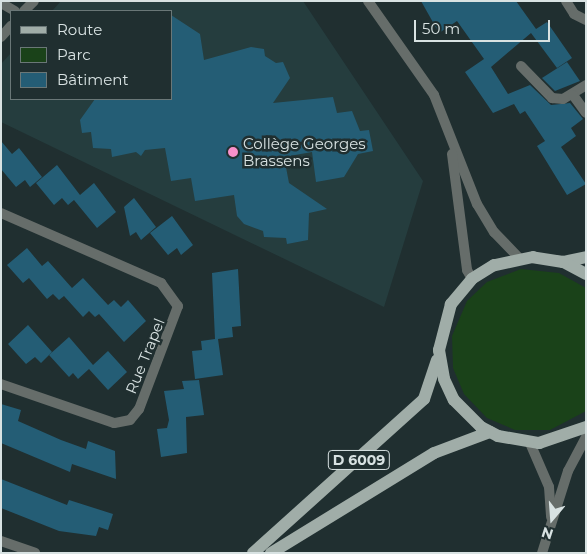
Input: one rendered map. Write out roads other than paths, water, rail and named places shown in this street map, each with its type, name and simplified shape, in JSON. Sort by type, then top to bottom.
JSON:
[{"type":"main road","points":[[586,257],[564,262],[519,258],[494,265],[472,279],[447,312],[439,350],[444,379],[454,400],[490,432],[530,443],[565,437],[586,427]]},
{"type":"main road","points":[[564,262],[586,274]]},
{"type":"main road","name":"D 6009","points":[[253,553],[424,399],[433,382],[439,350]]},
{"type":"main road","name":"D 6009","points":[[271,553],[434,453],[490,432]]},
{"type":"street","points":[[25,10],[34,1]]},
{"type":"street","points":[[368,1],[434,95],[477,204],[494,232],[519,258]]},
{"type":"street","points":[[566,1],[574,14],[586,20]]},
{"type":"street","points":[[1,3],[12,10]]},
{"type":"street","points":[[1,37],[10,27]]},
{"type":"street","points":[[521,66],[552,98],[573,95],[586,85]]},
{"type":"street","points":[[573,95],[586,112]]},
{"type":"street","points":[[450,138],[466,270],[472,279]]},
{"type":"street","name":"Rue Trapel","points":[[1,213],[162,283],[178,306],[139,409],[130,420],[114,423],[1,384]]},
{"type":"street","points":[[542,553],[550,533],[568,471],[586,437]]},
{"type":"street","points":[[530,443],[549,487],[550,533]]},
{"type":"street","points":[[1,541],[35,553]]},
{"type":"place","name":"Collège Georges Brassens","points":[[233,152]]}]
